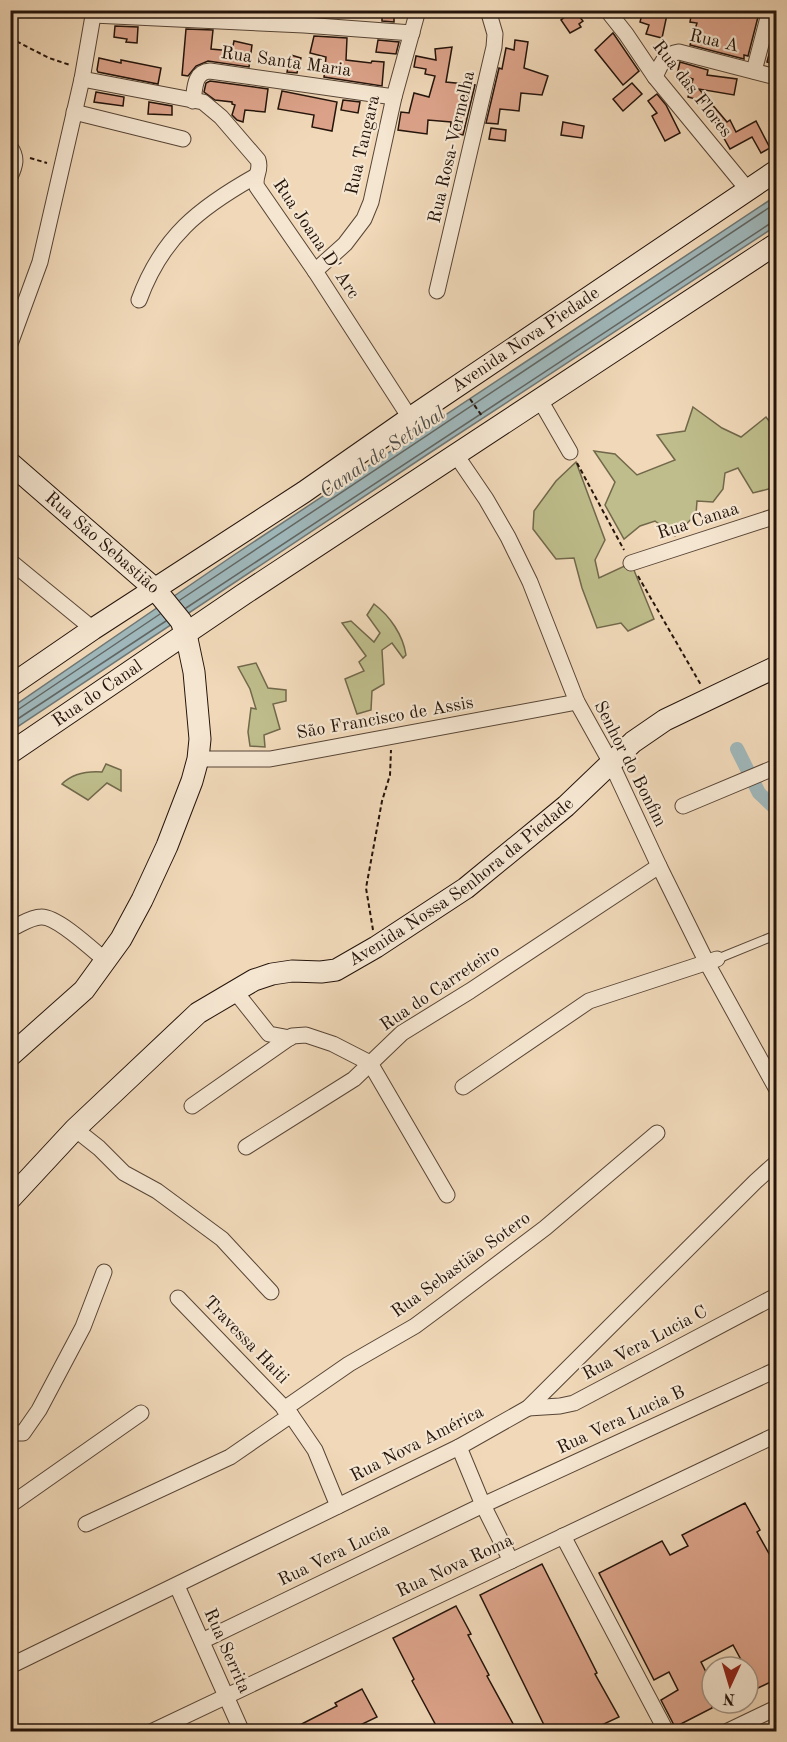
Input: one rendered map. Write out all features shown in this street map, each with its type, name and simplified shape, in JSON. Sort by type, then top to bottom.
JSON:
[{"type":"street","name":"Rua Tangara","points":[[315,271],[345,244],[364,219],[371,202],[394,98],[418,10]]},
{"type":"street","name":"Rua Rosa-Vermelha","points":[[437,291],[494,47],[493,21],[488,10]]},
{"type":"street","name":"Rua das Flores","points":[[606,10],[626,33],[656,77],[748,190]]},
{"type":"street","points":[[754,71],[773,11]]},
{"type":"street","points":[[10,344],[40,262],[83,74],[94,13],[412,33]]},
{"type":"street","name":"Rua A","points":[[656,77],[665,57],[679,52],[777,77]]},
{"type":"street","name":"Rua Santa Maria","points":[[193,100],[198,77],[210,71],[394,98]]},
{"type":"street","name":"Rua Joana D' Arc","points":[[83,74],[203,102],[211,107],[258,160],[260,167],[256,176],[257,187],[315,271],[410,418]]},
{"type":"street","points":[[74,112],[183,139]]},
{"type":"street","points":[[10,177],[16,160],[13,151]]},
{"type":"street","name":"Avenida Nova Piedade","points":[[160,594],[410,418],[777,171]]},
{"type":"street","points":[[139,300],[146,279],[157,258],[171,240],[214,201],[256,176]]},
{"type":"street","points":[[10,1056],[72,1002],[106,961],[142,900],[167,846],[192,780],[198,759],[200,739],[194,672],[184,628],[456,455],[777,244]]},
{"type":"street","points":[[540,400],[570,452]]},
{"type":"street","name":"Senhor do Bonfim","points":[[456,455],[486,499],[512,546],[530,582],[577,702],[611,763],[658,866],[712,961],[777,1088]]},
{"type":"street","name":"Rua São Sebastião","points":[[10,463],[160,594],[184,628]]},
{"type":"street","name":"Rua Canaa","points":[[631,563],[777,516]]},
{"type":"street","points":[[10,561],[93,629]]},
{"type":"street","points":[[10,686],[93,629],[160,594]]},
{"type":"street","name":"Rua do Canal","points":[[10,753],[184,628]]},
{"type":"street","name":"Avenida Nossa Senhora da Piedade","points":[[10,1199],[75,1130],[198,1012],[234,990],[272,974],[336,970],[376,947],[466,888],[566,806],[633,742],[665,720],[777,667]]},
{"type":"street","name":"São Francisco de Assis","points":[[198,759],[270,759],[577,702]]},
{"type":"street","points":[[683,806],[771,769]]},
{"type":"street","name":"Rua do Carreteiro","points":[[246,1147],[350,1082],[402,1034],[658,866]]},
{"type":"street","points":[[10,929],[44,916],[60,925],[106,961]]},
{"type":"street","points":[[463,1087],[589,1001],[712,961]]},
{"type":"street","points":[[234,990],[269,1034],[290,1038]]},
{"type":"street","points":[[192,1106],[290,1038],[300,1035],[309,1036],[333,1044],[370,1063],[447,1195]]},
{"type":"street","points":[[75,1130],[99,1148],[124,1173],[157,1191],[222,1239],[271,1292]]},
{"type":"street","name":"Rua Sebastião Sotero","points":[[86,1524],[230,1457],[349,1364],[415,1326],[446,1304],[545,1228],[657,1133]]},
{"type":"street","name":"Rua Nova América","points":[[10,1666],[459,1446],[528,1408],[747,1189],[777,1163]]},
{"type":"street","points":[[10,1433],[23,1433],[39,1410],[83,1327],[104,1272]]},
{"type":"street","name":"Rua Vera Lucia C","points":[[528,1408],[560,1406],[580,1401],[777,1296]]},
{"type":"street","name":"Travessa Haiti","points":[[178,1298],[288,1412]]},
{"type":"street","name":"Rua Vera Lucia B","points":[[483,1505],[777,1370]]},
{"type":"street","points":[[288,1412],[315,1450],[338,1506]]},
{"type":"street","points":[[10,1505],[141,1413]]},
{"type":"street","name":"Rua Nova Roma","points":[[151,1731],[777,1435]]},
{"type":"street","points":[[459,1446],[483,1505],[511,1561]]},
{"type":"street","name":"Rua Vera Lucia","points":[[202,1641],[483,1505]]},
{"type":"street","points":[[563,1536],[665,1730]]},
{"type":"street","name":"Rua Serrita","points":[[177,1586],[242,1731]]},
{"type":"street","points":[[726,1731],[777,1708]]},
{"type":"lane","points":[[712,961],[777,935]]},
{"type":"path","points":[[10,38],[83,74]]},
{"type":"path","points":[[13,151],[62,167]]},
{"type":"path","points":[[469,397],[484,419]]},
{"type":"path","points":[[376,947],[366,888],[382,801],[390,776],[391,738]]},
{"type":"shaded area","points":[[693,407],[722,428],[741,437],[766,417],[776,430],[776,487],[753,493],[738,468],[725,473],[723,489],[713,502],[697,501],[696,514],[675,536],[655,521],[640,526],[624,539],[605,505],[615,482],[594,451],[615,454],[637,475],[675,460],[657,435],[685,431]]},
{"type":"shaded area","points":[[576,462],[605,540],[595,560],[599,578],[631,563],[654,619],[628,631],[621,623],[597,628],[574,558],[556,559],[533,529],[534,511],[556,481]]},
{"type":"shaded area","points":[[374,604],[395,626],[406,655],[403,658],[392,643],[382,650],[384,684],[372,691],[371,710],[357,714],[345,679],[364,671],[359,662],[366,656],[342,623],[351,621],[374,642],[380,633],[367,615]]},
{"type":"shaded area","points":[[256,663],[268,688],[286,690],[286,701],[273,704],[280,729],[264,735],[265,747],[250,746],[248,732],[251,708],[256,709],[250,689],[238,667]]},
{"type":"shaded area","points":[[106,764],[121,770],[121,791],[107,783],[88,800],[62,784],[80,774],[102,772]]},
{"type":"water","points":[[776,196],[776,226],[11,731],[11,708],[234,555]]},
{"type":"building","points":[[574,10],[583,21],[579,24],[581,27],[570,33],[561,20]]},
{"type":"building","points":[[643,10],[668,10],[662,38],[646,34],[649,25],[640,22]]},
{"type":"building","points":[[692,10],[740,10],[759,13],[748,56],[744,55],[744,59],[690,45],[697,23],[690,22]]},
{"type":"building","points":[[382,13],[394,14],[394,22],[382,21]]},
{"type":"building","points":[[777,24],[777,65],[767,62]]},
{"type":"building","points":[[115,26],[138,27],[137,43],[126,42],[127,39],[114,37]]},
{"type":"building","points":[[186,29],[213,30],[211,49],[232,51],[234,41],[252,45],[249,67],[208,61],[196,66],[188,76],[182,75]]},
{"type":"building","points":[[613,33],[639,71],[623,85],[595,50]]},
{"type":"building","points":[[314,36],[347,38],[346,60],[384,62],[382,86],[324,77],[326,57],[310,53]]},
{"type":"building","points":[[378,40],[399,42],[396,54],[376,52]]},
{"type":"building","points":[[515,40],[528,42],[524,68],[548,76],[542,95],[521,93],[519,111],[500,109],[498,124],[486,123],[499,68],[502,69],[506,48],[514,50]]},
{"type":"building","points":[[452,47],[446,82],[475,85],[463,135],[450,133],[451,122],[428,120],[427,134],[398,130],[401,112],[409,113],[414,93],[429,97],[435,76],[425,74],[426,69],[414,67],[416,56],[436,60],[435,49]]},
{"type":"building","points":[[291,55],[301,58],[297,73],[287,72]]},
{"type":"building","points":[[99,58],[161,68],[158,84],[98,72]]},
{"type":"building","points":[[680,62],[708,70],[707,75],[737,79],[734,95],[699,89],[727,122],[730,120],[736,132],[756,121],[770,148],[761,153],[752,137],[730,149],[706,106],[710,103],[688,97],[693,79],[677,74]]},
{"type":"building","points":[[210,81],[268,89],[265,112],[245,110],[243,122],[237,120],[232,115],[235,105],[232,102],[215,100],[204,92],[206,83]]},
{"type":"building","points":[[632,83],[642,94],[623,111],[613,99]]},
{"type":"building","points":[[282,91],[337,102],[332,131],[312,127],[314,115],[278,109]]},
{"type":"building","points":[[96,92],[124,97],[123,106],[94,102]]},
{"type":"building","points":[[657,94],[666,105],[680,133],[665,141],[652,116],[657,113],[648,101]]},
{"type":"building","points":[[343,100],[360,102],[358,113],[341,110]]},
{"type":"building","points":[[149,102],[172,106],[172,115],[148,114]]},
{"type":"building","points":[[563,122],[584,126],[582,138],[561,135]]},
{"type":"building","points":[[491,128],[506,130],[505,141],[489,139]]},
{"type":"building","points":[[745,1503],[760,1530],[757,1532],[777,1568],[777,1679],[760,1687],[760,1655],[738,1655],[733,1645],[714,1655],[700,1655],[700,1714],[675,1727],[661,1700],[678,1690],[669,1672],[654,1680],[599,1573],[662,1541],[670,1555],[688,1546],[682,1535]]},
{"type":"building","points":[[542,1564],[597,1673],[595,1674],[619,1717],[589,1731],[547,1731],[480,1595]]},
{"type":"building","points":[[456,1606],[471,1634],[468,1635],[489,1675],[487,1676],[517,1731],[439,1731],[412,1681],[414,1679],[393,1638]]},
{"type":"building","points":[[362,1689],[377,1717],[348,1731],[288,1731],[337,1706],[335,1703]]},
{"type":"waterway","points":[[737,749],[759,793],[776,809]]},
{"type":"water label","name":"Canal de Setúbal","points":[[383,453]]}]
